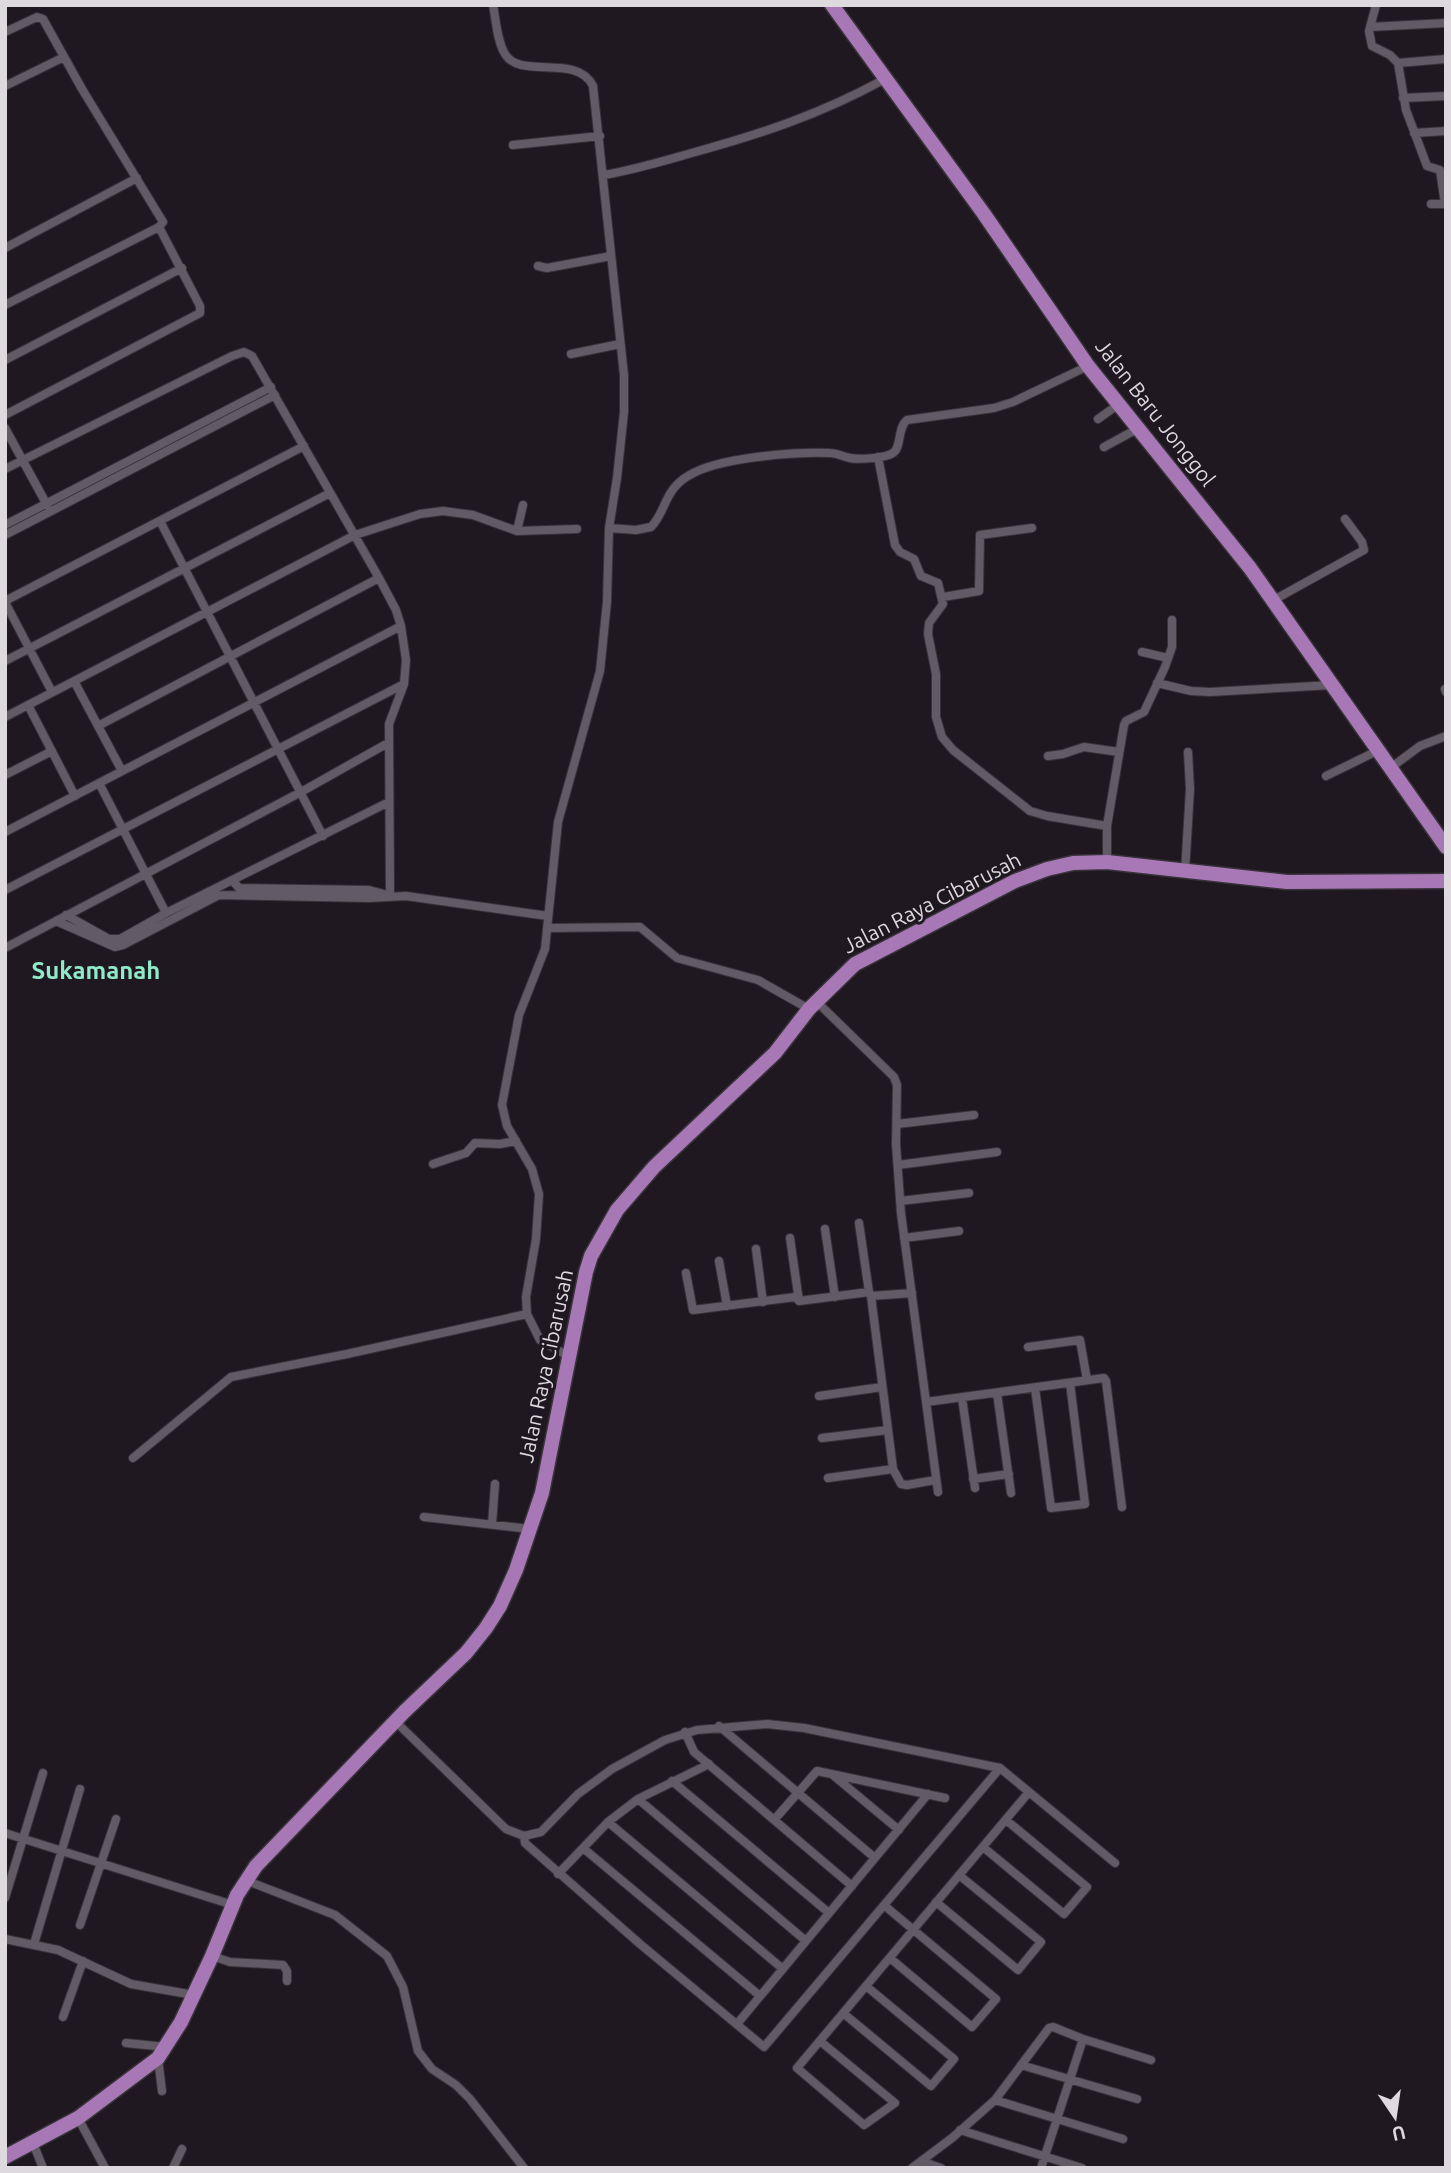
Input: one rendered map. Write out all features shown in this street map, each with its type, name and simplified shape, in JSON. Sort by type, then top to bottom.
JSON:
[{"type":"main road","name":"Jalan Baru Jonggol","points":[[832,5],[999,234],[1088,366],[1208,515],[1446,847]]},
{"type":"main road","name":"Jalan Raya Cibarusah","points":[[5,2157],[78,2118],[162,2053],[194,1995],[245,1880],[265,1855],[395,1721],[466,1653],[486,1628],[511,1582],[542,1493],[586,1272],[595,1248],[617,1210],[654,1167],[775,1052],[813,1006],[855,964],[1015,881],[1066,865],[1107,862],[1287,882],[1446,881]]},
{"type":"street","points":[[493,5],[503,52],[511,60],[585,74],[593,86],[624,375],[624,412],[609,528],[607,602],[600,671],[558,822],[545,949],[519,1014],[503,1094],[504,1116],[532,1169],[539,1194],[536,1239],[526,1297],[527,1314],[540,1340],[570,1357]]},
{"type":"street","points":[[1376,5],[1370,27],[1372,46],[1398,62],[1403,98],[1427,166],[1440,170],[1446,204],[1431,204]]},
{"type":"street","points":[[5,32],[40,17],[163,220],[159,227],[5,305]]},
{"type":"street","points":[[1370,27],[1446,23]]},
{"type":"street","points":[[5,86],[64,57]]},
{"type":"street","points":[[1398,62],[1446,59]]},
{"type":"street","points":[[604,175],[650,166],[799,121],[844,102],[885,79]]},
{"type":"street","points":[[1403,98],[1446,96]]},
{"type":"street","points":[[1415,133],[1446,131]]},
{"type":"street","points":[[513,145],[600,136]]},
{"type":"street","points":[[5,248],[137,178]]},
{"type":"street","points":[[5,415],[197,317],[200,306],[159,227]]},
{"type":"street","points":[[538,266],[547,268],[611,256]]},
{"type":"street","points":[[5,360],[181,268]]},
{"type":"street","points":[[571,354],[620,344]]},
{"type":"street","points":[[5,469],[237,353],[244,352],[253,356],[396,610],[401,626],[406,660],[404,684],[392,713],[388,743],[390,895]]},
{"type":"street","points":[[609,528],[636,530],[651,527],[672,490],[687,477],[719,464],[804,454],[833,453],[860,459],[878,457],[895,452],[901,428],[907,420],[994,408],[1013,402],[1088,366]]},
{"type":"street","points":[[5,535],[48,508],[273,391]]},
{"type":"street","points":[[1098,419],[1119,404]]},
{"type":"street","points":[[5,428],[48,508]]},
{"type":"street","points":[[1104,447],[1139,428]]},
{"type":"street","points":[[52,692],[5,601],[304,446]]},
{"type":"street","points":[[878,457],[895,545],[900,552],[914,559],[922,576],[938,583],[943,597],[943,604],[929,623],[928,634],[937,681],[936,717],[942,737],[953,750],[1030,811],[1107,826]]},
{"type":"street","points":[[5,661],[330,493]]},
{"type":"street","points":[[517,531],[523,505]]},
{"type":"street","points":[[5,525],[48,508]]},
{"type":"street","points":[[5,717],[355,536],[420,514],[443,510],[473,515],[517,531],[577,529]]},
{"type":"street","points":[[1272,601],[1364,550],[1364,545],[1345,519]]},
{"type":"street","points":[[160,521],[323,836]]},
{"type":"street","points":[[943,597],[979,591],[980,535],[1032,527]]},
{"type":"street","points":[[98,726],[379,579]]},
{"type":"street","points":[[1107,862],[1107,826],[1124,725],[1126,721],[1144,712],[1168,658],[1173,636],[1172,620]]},
{"type":"street","points":[[5,832],[401,626]]},
{"type":"street","points":[[1142,652],[1168,658]]},
{"type":"street","points":[[74,681],[122,771]]},
{"type":"street","points":[[1157,683],[1191,691],[1210,692],[1332,685]]},
{"type":"street","points":[[5,890],[404,684]]},
{"type":"street","points":[[28,705],[75,796]]},
{"type":"street","points":[[1389,769],[1420,746],[1446,736]]},
{"type":"street","points":[[5,948],[301,792],[388,743]]},
{"type":"street","points":[[1048,755],[1063,754],[1084,747],[1119,752]]},
{"type":"street","points":[[5,775],[52,751]]},
{"type":"street","points":[[1326,776],[1377,751]]},
{"type":"street","points":[[1185,872],[1190,789],[1188,752]]},
{"type":"street","points":[[99,783],[166,913]]},
{"type":"street","points":[[66,915],[86,928],[114,940],[120,939],[166,913],[388,802]]},
{"type":"street","points":[[232,880],[240,888],[369,890],[548,916]]},
{"type":"street","points":[[56,920],[115,947],[219,895],[369,898],[390,895]]},
{"type":"street","points":[[547,928],[640,927],[677,958],[758,980],[813,1006],[894,1077],[898,1093],[898,1165],[904,1238],[938,1492]]},
{"type":"street","points":[[897,1124],[974,1115]]},
{"type":"street","points":[[433,1164],[466,1153],[475,1143],[500,1144],[516,1141]]},
{"type":"street","points":[[898,1165],[997,1152]]},
{"type":"street","points":[[901,1200],[969,1194]]},
{"type":"street","points":[[859,1223],[893,1469],[901,1484],[935,1480]]},
{"type":"street","points":[[825,1229],[835,1297]]},
{"type":"street","points":[[904,1238],[959,1231]]},
{"type":"street","points":[[790,1238],[799,1301]]},
{"type":"street","points":[[756,1249],[763,1301]]},
{"type":"street","points":[[719,1261],[727,1306]]},
{"type":"street","points":[[686,1273],[693,1310],[795,1297],[799,1301],[912,1293]]},
{"type":"street","points":[[133,1458],[232,1377],[527,1314]]},
{"type":"street","points":[[1028,1347],[1080,1340],[1087,1380]]},
{"type":"street","points":[[926,1402],[1102,1378],[1106,1381],[1122,1507]]},
{"type":"street","points":[[1035,1388],[1051,1508],[1085,1504],[1070,1382]]},
{"type":"street","points":[[819,1396],[882,1387]]},
{"type":"street","points":[[997,1393],[1012,1493]]},
{"type":"street","points":[[962,1398],[974,1484],[1009,1474]]},
{"type":"street","points":[[822,1438],[888,1430]]},
{"type":"street","points":[[828,1478],[893,1469]]},
{"type":"street","points":[[492,1524],[495,1485]]},
{"type":"street","points":[[424,1517],[530,1528]]},
{"type":"street","points":[[395,1721],[506,1829],[524,1836],[541,1832],[578,1794],[612,1769],[685,1732],[719,1726],[785,1725],[1000,1768],[1115,1863]]},
{"type":"street","points":[[719,1726],[875,1858]]},
{"type":"street","points":[[685,1732],[694,1752],[852,1886]]},
{"type":"street","points":[[558,1874],[608,1822],[638,1800],[709,1764]]},
{"type":"street","points":[[524,1836],[525,1843],[558,1874],[764,2047],[1000,1768]]},
{"type":"street","points":[[774,1820],[817,1771],[945,1798]]},
{"type":"street","points":[[5,1898],[43,1773]]},
{"type":"street","points":[[832,1774],[899,1830]]},
{"type":"street","points":[[672,1781],[829,1913]]},
{"type":"street","points":[[34,1944],[80,1789]]},
{"type":"street","points":[[820,2041],[895,2103],[864,2125],[797,2068],[1029,1792]]},
{"type":"street","points":[[737,2024],[928,1794]]},
{"type":"street","points":[[638,1800],[806,1941]]},
{"type":"street","points":[[80,1925],[116,1819]]},
{"type":"street","points":[[983,1847],[1063,1914],[1087,1888],[1006,1819]]},
{"type":"street","points":[[608,1822],[783,1969]]},
{"type":"street","points":[[5,1833],[233,1905]]},
{"type":"street","points":[[583,1848],[760,1996]]},
{"type":"street","points":[[936,1902],[1018,1970],[1041,1942],[960,1875]]},
{"type":"street","points":[[245,1880],[335,1915],[387,1956],[403,1987],[414,2040],[424,2060],[470,2099],[524,2168]]},
{"type":"street","points":[[885,1906],[996,2000],[972,2028],[890,1958]]},
{"type":"street","points":[[5,1939],[58,1950],[131,1984],[194,1995]]},
{"type":"street","points":[[212,1956],[230,1962],[282,1965],[287,1971],[287,1981]]},
{"type":"street","points":[[63,2017],[83,1961]]},
{"type":"street","points":[[844,2013],[931,2086],[947,2068],[954,2059],[866,1986]]},
{"type":"street","points":[[912,2168],[995,2100],[1049,2028],[1053,2027],[1151,2060]]},
{"type":"street","points":[[1041,2168],[1083,2039]]},
{"type":"street","points":[[126,2043],[162,2053],[162,2091]]},
{"type":"street","points":[[1021,2065],[1137,2099]]},
{"type":"street","points":[[995,2100],[1123,2140]]},
{"type":"street","points":[[78,2118],[105,2168]]},
{"type":"street","points":[[960,2130],[1082,2168]]},
{"type":"street","points":[[33,2143],[43,2168]]},
{"type":"street","points":[[173,2168],[182,2149]]},
{"type":"street","points":[[921,2161],[941,2168]]},
{"type":"district","name":"Sukamanah","points":[[96,971]]}]
